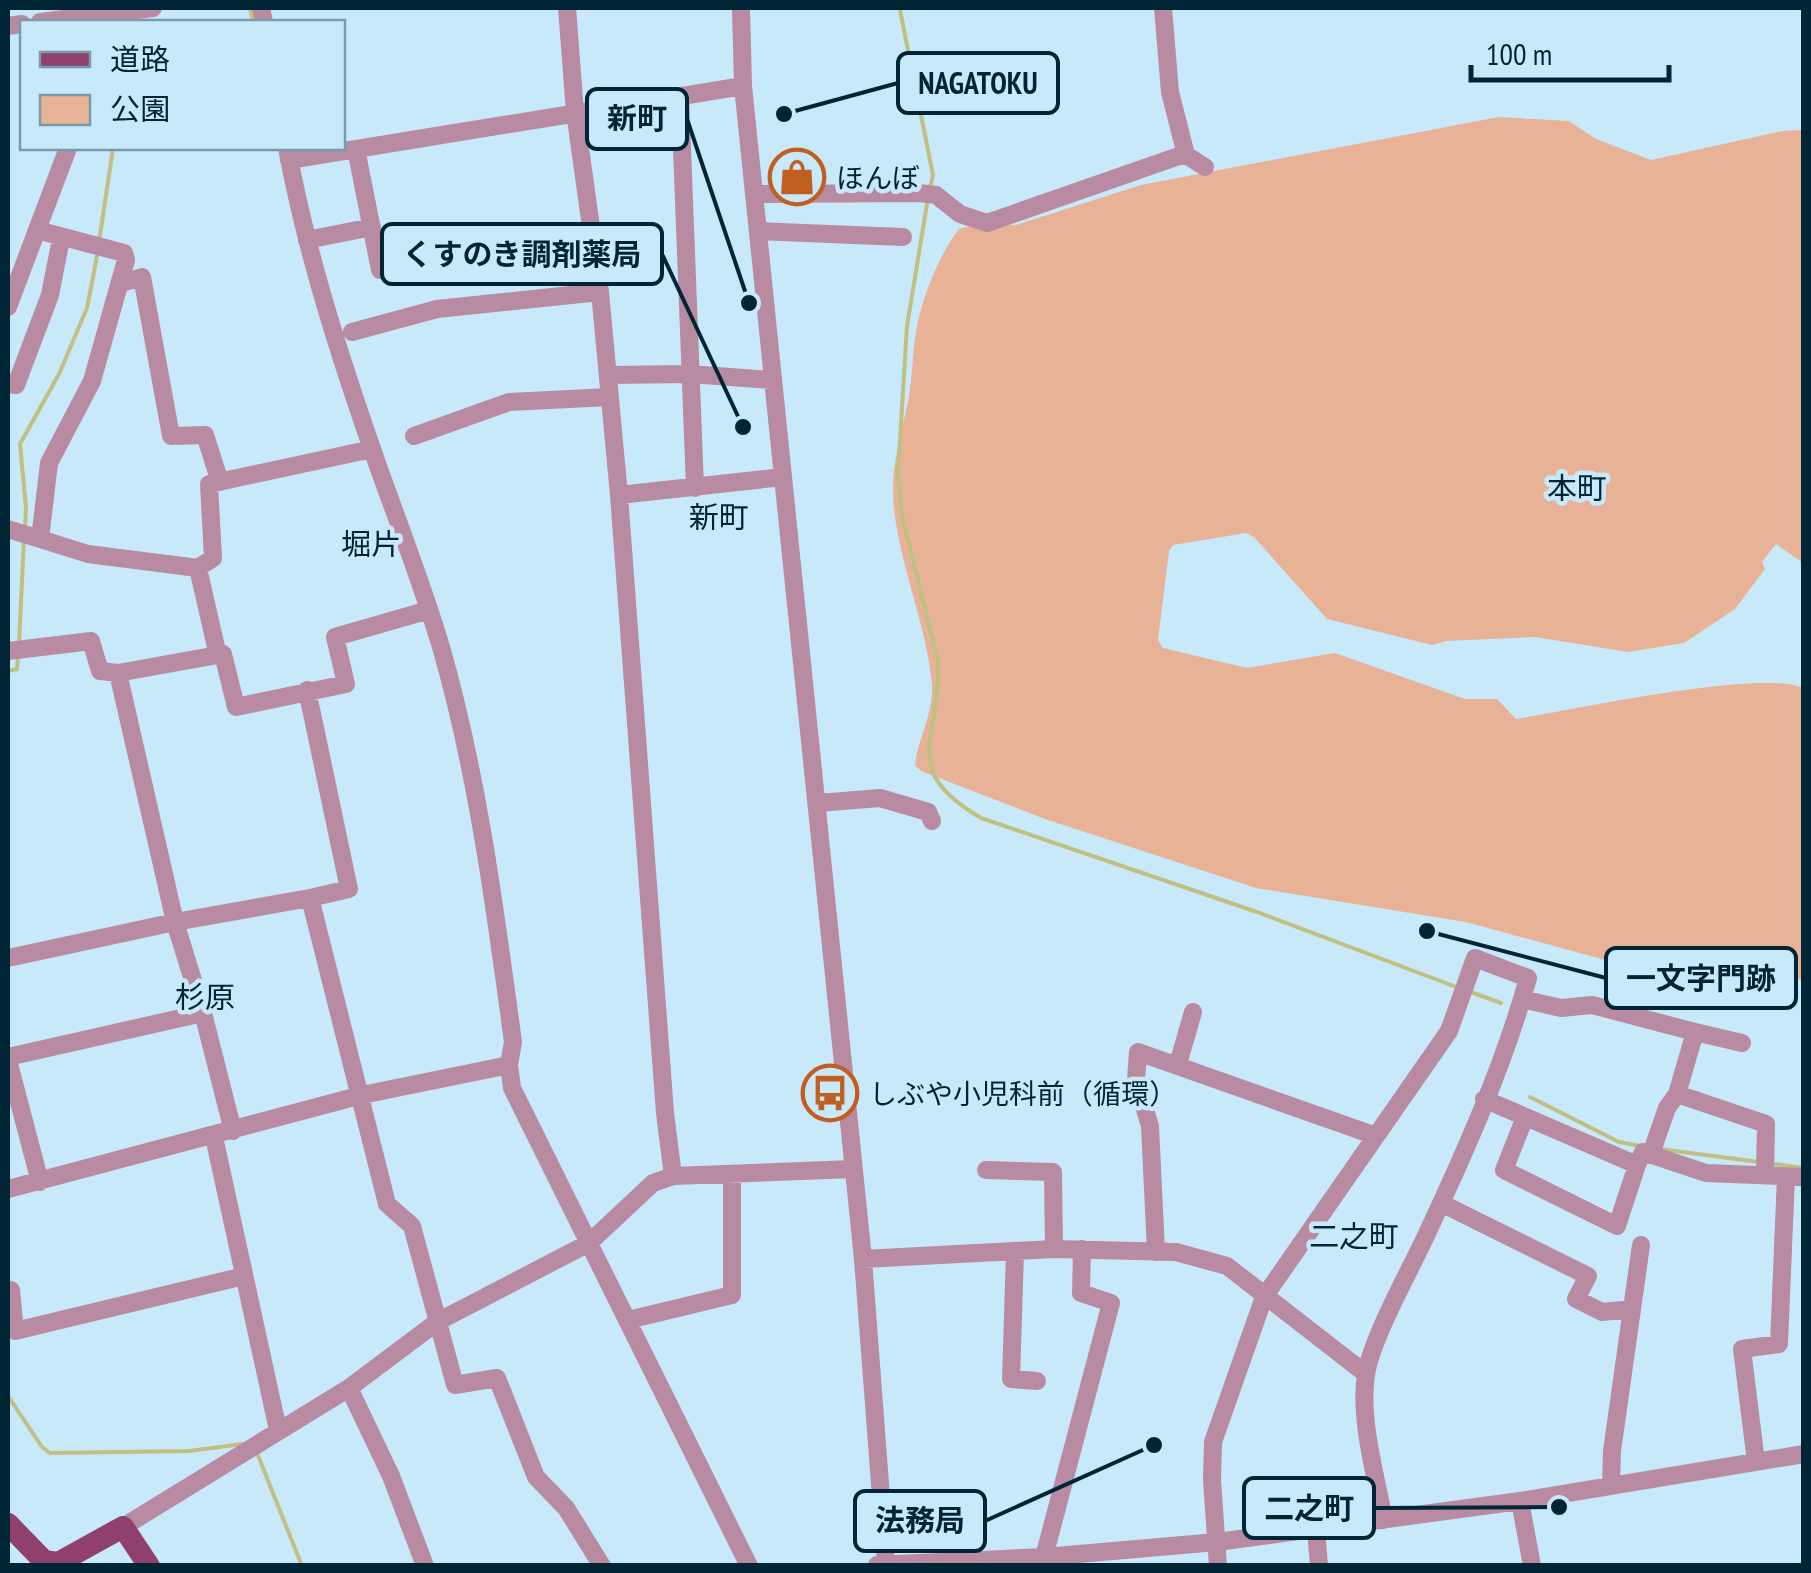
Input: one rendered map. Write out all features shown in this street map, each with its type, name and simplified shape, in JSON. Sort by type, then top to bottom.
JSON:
[{"type":"main road","points":[[8,1524],[44,1561],[58,1563],[123,1527],[149,1566]]},
{"type":"street","points":[[70,14],[90,20],[152,8]]},
{"type":"street","points":[[567,8],[575,112],[600,292],[620,495],[665,1113],[673,1176]]},
{"type":"street","points":[[741,8],[743,86],[863,1259],[881,1564],[1039,1561],[1218,1542],[1520,1501],[1804,1454]]},
{"type":"street","points":[[1163,8],[1170,92],[1186,155],[1206,167]]},
{"type":"street","points":[[345,150],[743,86]]},
{"type":"street","points":[[680,96],[695,488]]},
{"type":"street","points":[[356,149],[380,270]]},
{"type":"street","points":[[8,308],[67,150]]},
{"type":"street","points":[[342,150],[288,154],[320,291],[461,719],[480,807],[513,1042],[508,1065],[512,1088],[749,1566]]},
{"type":"street","points":[[754,194],[936,195],[960,214],[988,223],[1186,155]]},
{"type":"street","points":[[307,240],[372,227]]},
{"type":"street","points":[[36,230],[124,252],[126,260],[92,382],[50,463],[40,539]]},
{"type":"street","points":[[758,231],[903,237]]},
{"type":"street","points":[[8,384],[16,385],[50,295],[61,239]]},
{"type":"street","points":[[122,283],[142,277],[171,436],[205,435],[220,482]]},
{"type":"street","points":[[352,332],[437,309],[600,292]]},
{"type":"street","points":[[608,376],[690,374],[772,380]]},
{"type":"street","points":[[414,436],[509,402],[610,396]]},
{"type":"street","points":[[8,529],[88,554],[198,568],[213,558],[209,484],[372,449]]},
{"type":"street","points":[[620,495],[783,477]]},
{"type":"street","points":[[198,568],[218,656]]},
{"type":"street","points":[[8,651],[90,641],[100,671],[118,673],[223,654],[236,708],[346,684],[336,636],[428,610]]},
{"type":"street","points":[[118,673],[175,922],[233,1131]]},
{"type":"street","points":[[8,958],[349,889],[308,690]]},
{"type":"street","points":[[818,803],[880,798],[928,812],[932,822]]},
{"type":"street","points":[[310,898],[387,1204],[412,1226],[455,1386],[497,1378],[536,1477],[566,1508],[602,1566]]},
{"type":"street","points":[[1218,1566],[1213,1442],[1264,1297],[1449,1031],[1475,958],[1528,978],[1442,1203],[1385,1323],[1366,1374],[1365,1403],[1384,1520]]},
{"type":"street","points":[[1522,999],[1561,1008],[1592,1006],[1742,1044]]},
{"type":"street","points":[[1178,1064],[1193,1012]]},
{"type":"street","points":[[40,1182],[8,1059],[203,1013]]},
{"type":"street","points":[[1525,1117],[1504,1170],[1617,1226],[1666,1108],[1677,1094],[1695,1032]]},
{"type":"street","points":[[1156,1252],[1150,1126],[1136,1080],[1138,1052],[1376,1136]]},
{"type":"street","points":[[8,1189],[362,1095],[508,1065]]},
{"type":"street","points":[[1677,1094],[1766,1124],[1764,1175]]},
{"type":"street","points":[[1484,1099],[1644,1160],[1706,1173],[1795,1177],[1779,1344],[1742,1349],[1756,1462]]},
{"type":"street","points":[[214,1137],[278,1430]]},
{"type":"street","points":[[123,1527],[349,1388],[437,1322],[589,1242],[653,1183],[673,1176],[854,1169]]},
{"type":"street","points":[[986,1170],[1053,1172],[1054,1249]]},
{"type":"street","points":[[628,1320],[732,1296],[732,1175]]},
{"type":"street","points":[[1442,1203],[1588,1276],[1576,1299],[1602,1312],[1632,1310]]},
{"type":"street","points":[[1612,1484],[1612,1451],[1641,1245]]},
{"type":"street","points":[[863,1259],[1054,1249],[1176,1252],[1227,1266],[1366,1374]]},
{"type":"street","points":[[1039,1561],[1112,1303],[1080,1294],[1082,1249]]},
{"type":"street","points":[[1015,1252],[1011,1379],[1037,1380]]},
{"type":"street","points":[[8,1291],[15,1332],[244,1276]]},
{"type":"street","points":[[349,1388],[391,1476],[424,1566]]},
{"type":"street","points":[[1520,1501],[1532,1566]]},
{"type":"street","points":[[1316,1529],[1319,1566]]},
{"type":"green space","points":[[1499,117],[1569,121],[1596,139],[1651,160],[1782,131],[1803,130],[1803,563],[1776,544],[1762,562],[1765,569],[1735,609],[1684,643],[1628,652],[1535,637],[1432,645],[1327,619],[1254,537],[1246,533],[1173,545],[1169,551],[1158,640],[1163,648],[1247,668],[1335,653],[1465,699],[1497,699],[1516,719],[1708,687],[1780,684],[1803,688],[1803,980],[1759,972],[1649,972],[1466,922],[1256,888],[1045,819],[921,771],[915,765],[931,705],[932,684],[897,529],[893,479],[920,313],[939,262],[959,229],[1016,225],[1141,185]]},
{"type":"waterway","points":[[250,8],[253,20]]},
{"type":"waterway","points":[[900,10],[933,175],[930,188]]},
{"type":"waterway","points":[[99,242],[113,150]]},
{"type":"waterway","points":[[928,198],[907,326],[898,473],[902,515],[938,662],[929,750],[939,784],[981,818],[1257,912],[1459,988]]},
{"type":"waterway","points":[[25,529],[20,444],[59,374],[87,308],[98,251]]},
{"type":"waterway","points":[[19,644],[24,539]]},
{"type":"waterway","points":[[8,671],[17,669],[18,654]]},
{"type":"waterway","points":[[1468,991],[1501,1003]]},
{"type":"waterway","points":[[1530,1097],[1619,1142],[1640,1146]]},
{"type":"waterway","points":[[1660,1149],[1759,1162]]},
{"type":"waterway","points":[[1774,1164],[1804,1168]]},
{"type":"waterway","points":[[8,1396],[50,1453],[189,1451],[243,1444]]},
{"type":"waterway","points":[[257,1453],[302,1566]]},
{"type":"place","name":"NAGATOKU","points":[[784,114]]},
{"type":"place","name":"ほんぼ","points":[[797,177]]},
{"type":"place","name":"新町","points":[[749,303]]},
{"type":"place","name":"くすのき調剤薬局","points":[[743,427]]},
{"type":"place","name":"一文字門跡","points":[[1427,931]]},
{"type":"place","name":"しぶや小児科前（循環）","points":[[830,1093]]},
{"type":"place","name":"法務局","points":[[1154,1445]]},
{"type":"place","name":"二之町","points":[[1559,1507]]},
{"type":"district","name":"本町","points":[[1577,487]]},
{"type":"district","name":"新町","points":[[719,516]]},
{"type":"district","name":"堀片","points":[[371,543]]},
{"type":"district","name":"杉原","points":[[205,996]]},
{"type":"district","name":"二之町","points":[[1354,1235]]}]
